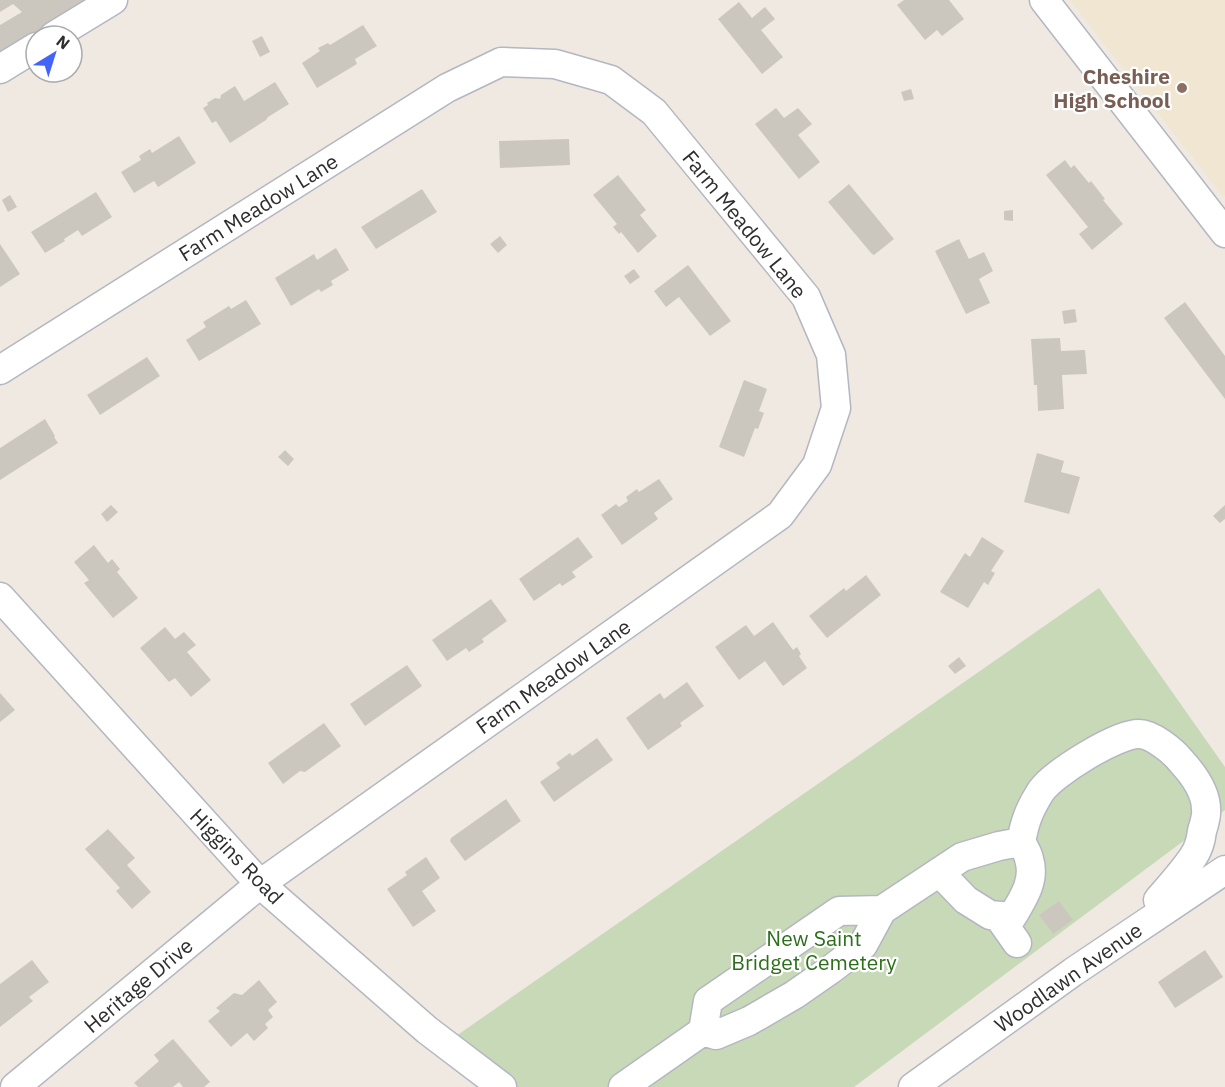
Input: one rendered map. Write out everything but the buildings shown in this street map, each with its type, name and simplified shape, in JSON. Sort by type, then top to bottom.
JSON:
[{"type":"street","points":[[74,24],[113,0]]},
{"type":"street","points":[[1044,0],[1225,233]]},
{"type":"street","points":[[0,69],[24,54]]},
{"type":"street","name":"Farm Meadow Lane","points":[[0,370],[447,88],[501,62],[555,64],[611,80],[654,112],[806,297],[831,355],[836,408],[818,465],[780,515],[260,884]]},
{"type":"street","name":"Higgins Road","points":[[1,601],[260,884],[427,1030],[502,1087]]},
{"type":"street","points":[[939,872],[966,900],[990,915],[1012,917],[1031,879],[1029,860],[1021,842],[1026,817],[1042,789],[1070,766],[1117,740],[1140,734],[1161,743],[1176,755],[1192,773],[1201,790],[1206,808],[1200,841],[1194,856],[1158,900],[1164,910]]},
{"type":"street","points":[[703,1031],[716,1035],[749,1021],[812,982],[863,945],[882,910],[962,857],[1021,842]]},
{"type":"street","name":"Woodlawn Avenue","points":[[913,1087],[1073,972],[1225,870]]},
{"type":"street","name":"Heritage Drive","points":[[15,1087],[260,884]]},
{"type":"street","points":[[623,1087],[703,1031],[708,1001],[839,910],[882,910]]},
{"type":"street","points":[[998,916],[1017,943]]},
{"type":"shaded area","name":"Cheshire High School","points":[[1070,0],[1225,0],[1225,195],[1223,196]]},
{"type":"green space","name":"New Saint Bridget Cemetery","points":[[1099,588],[1225,767],[1225,810],[854,1087],[491,1087],[436,1050]]},
{"type":"place","name":"Cheshire High School","points":[[1182,88]]}]
